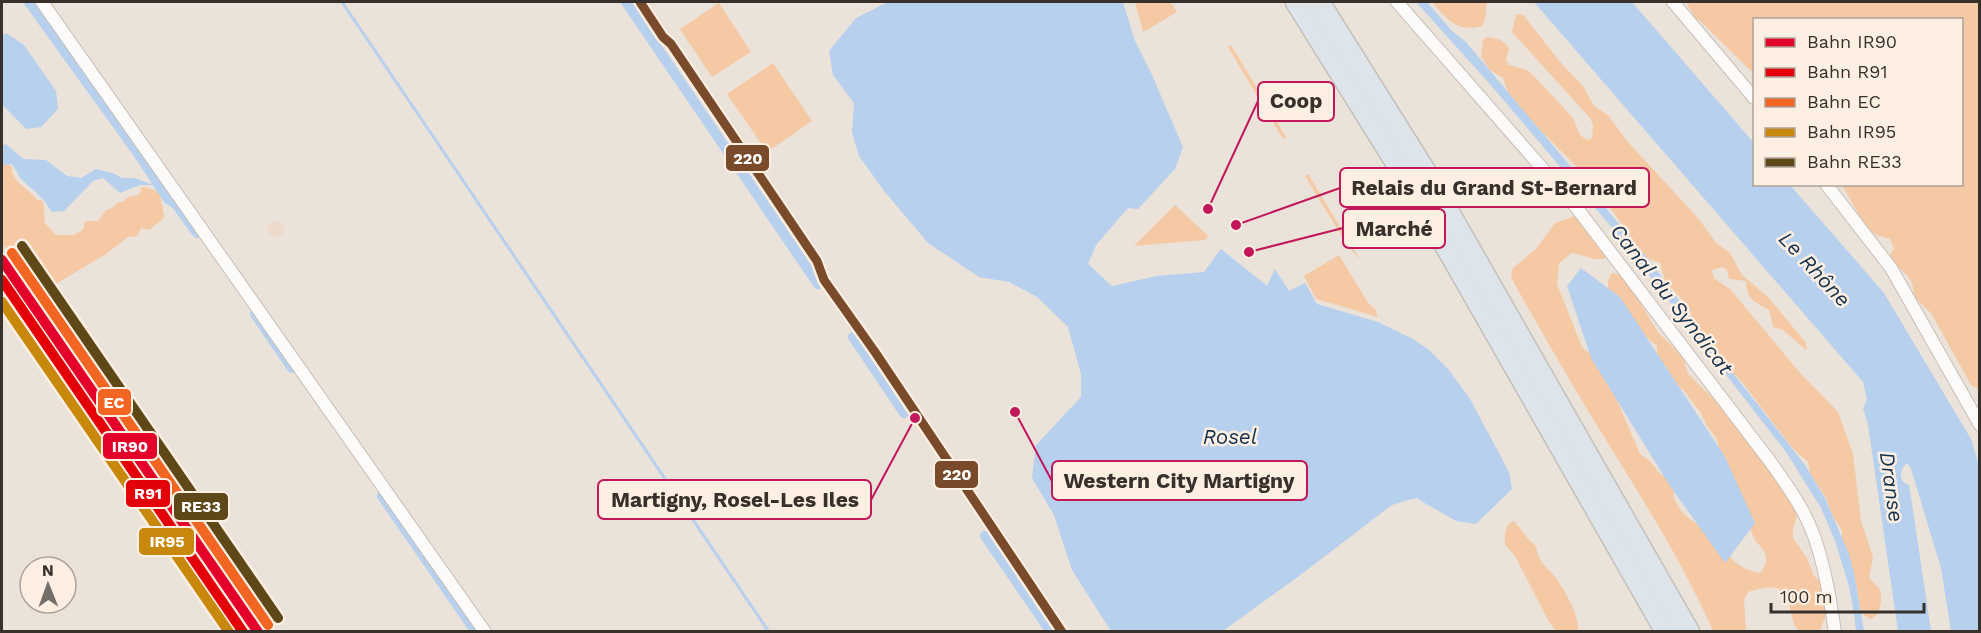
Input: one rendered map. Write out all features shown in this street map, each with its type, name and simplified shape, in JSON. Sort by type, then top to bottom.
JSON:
[{"type":"highway","points":[[1297,2],[1434,223],[1667,632]]},
{"type":"highway","points":[[1318,2],[1432,184],[1688,632]]},
{"type":"street","points":[[42,2],[485,632]]},
{"type":"street","points":[[640,2],[779,203],[817,261],[824,280],[875,352],[1062,632]]},
{"type":"street","points":[[1397,2],[1576,207],[1769,460],[1794,497],[1814,534],[1827,580],[1835,632]]},
{"type":"street","points":[[1673,2],[1753,96]]},
{"type":"street","points":[[1828,186],[1891,268],[1974,405],[1980,425]]},
{"type":"shaded area","points":[[1135,2],[1170,2],[1177,12],[1143,32]]},
{"type":"shaded area","points":[[1432,2],[1487,2],[1485,20],[1482,26],[1466,28],[1459,26],[1448,19]]},
{"type":"shaded area","points":[[1686,2],[1979,2],[1979,390],[1971,385],[1931,313],[1915,298],[1908,276],[1896,265],[1890,255],[1894,248],[1890,239],[1876,235],[1866,227],[1843,186],[1963,186],[1963,18],[1753,18],[1753,73],[1695,18]]},
{"type":"shaded area","points":[[719,3],[751,52],[712,77],[680,29]]},
{"type":"shaded area","points":[[1520,14],[1583,86],[1594,106],[1608,115],[1627,141],[1698,218],[1716,243],[1730,253],[1742,275],[1769,298],[1806,343],[1806,350],[1783,330],[1773,327],[1769,310],[1752,300],[1746,281],[1729,279],[1727,270],[1723,267],[1712,270],[1714,278],[1730,289],[1801,374],[1838,412],[1853,454],[1861,521],[1873,557],[1869,578],[1880,589],[1880,607],[1874,617],[1870,619],[1860,612],[1857,587],[1842,541],[1842,530],[1810,473],[1808,462],[1793,449],[1700,330],[1689,307],[1665,281],[1660,263],[1645,257],[1592,182],[1530,120],[1508,92],[1503,78],[1490,70],[1481,57],[1483,40],[1487,37],[1502,42],[1509,49],[1506,60],[1509,65],[1527,70],[1535,77],[1573,118],[1580,135],[1587,140],[1592,138],[1593,125],[1590,118],[1512,32],[1516,15]]},
{"type":"shaded area","points":[[1231,45],[1286,137],[1283,139],[1228,47]]},
{"type":"shaded area","points":[[773,63],[812,121],[767,152],[727,94]]},
{"type":"shaded area","points":[[2,164],[11,165],[13,175],[18,181],[37,200],[43,201],[45,223],[56,235],[74,235],[83,230],[85,221],[98,221],[106,210],[114,207],[118,202],[139,195],[142,187],[160,193],[164,217],[150,230],[141,228],[137,236],[128,237],[106,254],[59,282],[55,285],[54,290],[49,292],[40,290],[37,282],[27,276],[25,269],[14,262],[2,242]]},
{"type":"shaded area","points":[[1308,174],[1359,259],[1346,243],[1305,176]]},
{"type":"shaded area","points":[[1175,205],[1208,236],[1205,240],[1134,246]]},
{"type":"shaded area","points":[[1588,215],[1604,237],[1607,255],[1604,259],[1600,259],[1571,253],[1559,264],[1557,284],[1582,347],[1593,356],[1610,384],[1640,454],[1650,461],[1660,474],[1677,484],[1673,497],[1685,515],[1702,527],[1735,562],[1760,573],[1766,556],[1756,542],[1722,467],[1717,439],[1684,391],[1657,362],[1657,346],[1647,338],[1608,290],[1608,280],[1612,273],[1624,275],[1657,331],[1683,357],[1688,374],[1778,462],[1784,473],[1797,516],[1793,538],[1807,558],[1814,576],[1834,593],[1820,631],[1799,631],[1794,625],[1786,593],[1777,588],[1768,588],[1748,592],[1744,600],[1746,631],[1713,631],[1665,538],[1514,283],[1511,275],[1513,268],[1535,250],[1555,223],[1575,216]]},
{"type":"shaded area","points":[[273,221],[279,221],[284,229],[282,235],[273,237],[268,232],[268,226]]},
{"type":"shaded area","points":[[2,238],[274,631],[232,631],[2,296]]},
{"type":"shaded area","points":[[1339,255],[1378,317],[1316,299],[1304,276]]},
{"type":"shaded area","points":[[1514,521],[1536,546],[1541,560],[1564,590],[1574,611],[1578,631],[1556,631],[1549,622],[1515,556],[1505,545],[1507,528]]},
{"type":"water","name":"Rosel","points":[[888,2],[1123,2],[1135,41],[1183,147],[1175,169],[1138,209],[1128,208],[1096,245],[1088,264],[1112,286],[1157,276],[1204,272],[1221,249],[1267,286],[1275,269],[1289,291],[1305,283],[1317,304],[1378,322],[1413,339],[1428,349],[1448,369],[1470,399],[1509,472],[1512,489],[1476,524],[1456,521],[1416,498],[1392,505],[1223,631],[1111,631],[1072,570],[1054,515],[1032,478],[1036,445],[1081,397],[1081,374],[1068,327],[1037,297],[1009,282],[979,277],[928,243],[885,192],[859,156],[852,132],[854,103],[833,75],[829,51],[856,18]]},
{"type":"water","name":"Canal du Syndicat","points":[[1416,2],[1427,2],[1452,31],[1465,41],[1651,262],[1711,345],[1805,465],[1825,498],[1849,554],[1864,631],[1856,631],[1849,586],[1835,541],[1821,508],[1786,452],[1614,230],[1489,83]]},
{"type":"water","points":[[1534,2],[1632,2],[1753,142],[1753,186],[1791,186],[1884,293],[1971,439],[1979,465],[1979,631],[1951,631],[1941,568],[1911,469],[1907,463],[1902,470],[1901,477],[1903,482],[1909,485],[1910,490],[1931,631],[1898,631],[1868,425],[1863,408],[1867,400],[1863,382]]},
{"type":"water","points":[[6,33],[24,45],[56,91],[58,109],[41,127],[26,129],[2,104],[2,35]]},
{"type":"water","points":[[6,144],[23,159],[46,160],[67,176],[81,178],[96,169],[154,185],[140,185],[120,193],[103,178],[93,181],[64,211],[52,212],[43,199],[21,179],[12,164],[3,165],[2,146]]},
{"type":"water","points":[[1581,268],[1620,297],[1725,457],[1755,523],[1725,563],[1670,486],[1591,358],[1567,286]]},
{"type":"waterway","points":[[29,2],[140,156],[168,199],[176,204],[197,233]]},
{"type":"waterway","points":[[342,2],[769,632]]},
{"type":"waterway","points":[[626,2],[818,284]]},
{"type":"waterway","points":[[255,314],[292,368]]},
{"type":"waterway","points":[[853,337],[904,413]]},
{"type":"waterway","points":[[382,496],[476,632]]},
{"type":"waterway","points":[[985,536],[1051,632]]},
{"type":"rail line","name":"RE33","points":[[22,246],[278,618]]},
{"type":"rail line","name":"EC","points":[[12,253],[268,625]]},
{"type":"rail line","name":"IR90","points":[[2,260],[258,632]]},
{"type":"rail line","name":"R91","points":[[2,280],[243,632]]},
{"type":"rail line","name":"IR95","points":[[2,302],[229,632]]},
{"type":"transit line","name":"220","points":[[640,2],[663,37],[671,44],[817,261],[824,280],[875,352],[1062,632]]},
{"type":"place","name":"Coop","points":[[1208,209]]},
{"type":"place","name":"Relais du Grand St-Bernard","points":[[1236,225]]},
{"type":"place","name":"Marché","points":[[1249,252]]},
{"type":"place","name":"Western City Martigny","points":[[1015,412]]},
{"type":"place","name":"Martigny, Rosel-Les Iles","points":[[915,418]]},
{"type":"water label","name":"Le Rhône","points":[[1815,269]]},
{"type":"water label","name":"Dranse","points":[[1892,487]]}]
